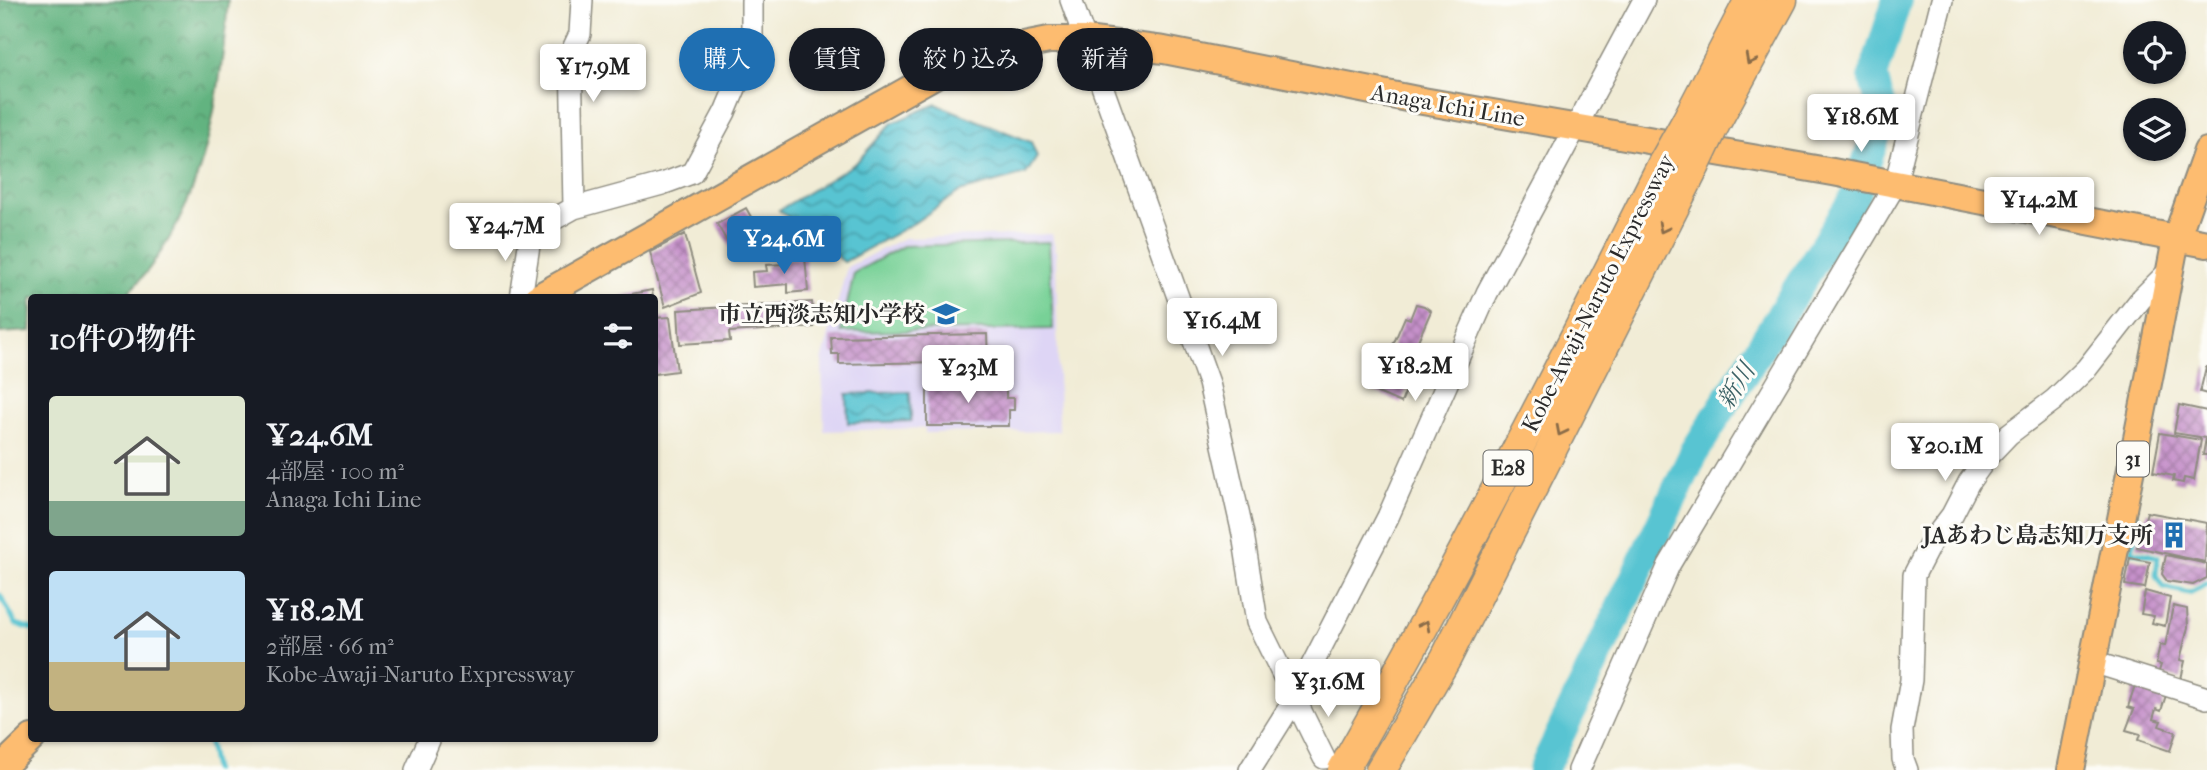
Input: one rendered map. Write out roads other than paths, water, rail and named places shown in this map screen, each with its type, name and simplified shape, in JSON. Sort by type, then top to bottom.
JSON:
[{"type":"highway","name":"Kobe-Awaji-Naruto Expressway","points":[[1381,770],[1446,659],[1694,167],[1700,124],[1750,0]]},
{"type":"highway","name":"Kobe-Awaji-Naruto Expressway","points":[[1334,764],[1422,632],[1664,162],[1700,124],[1782,0]]},
{"type":"main road","name":"Anaga Ichi Line","points":[[544,294],[942,71],[993,51],[1057,40]]},
{"type":"main road","name":"Anaga Ichi Line","points":[[1153,49],[1417,100],[1833,172],[2207,244]]},
{"type":"main road","name":"31","points":[[2071,770],[2168,272],[2176,239],[2207,151]]},
{"type":"main road","points":[[0,769],[28,742]]},
{"type":"street","points":[[573,208],[571,52],[580,34],[582,0]]},
{"type":"street","points":[[522,294],[531,232],[573,208],[692,173],[736,86],[752,38],[752,0]]},
{"type":"street","points":[[1071,0],[1081,28]]},
{"type":"street","points":[[1250,770],[1294,700],[1388,517],[1487,293],[1644,0]]},
{"type":"street","points":[[1579,770],[1669,565],[1887,184],[1942,0]]},
{"type":"street","points":[[1103,91],[1209,383],[1243,534],[1256,622],[1294,700],[1334,764]]},
{"type":"street","points":[[692,173],[720,195]]},
{"type":"street","points":[[1907,770],[1903,759],[1902,730],[1911,680],[1914,575],[1930,544],[1952,515],[1969,482],[1987,457],[2009,434],[2053,400],[2087,368],[2141,299],[2168,272]]},
{"type":"street","points":[[2093,662],[2207,698]]},
{"type":"street","points":[[416,770],[428,742]]},
{"type":"water","points":[[936,104],[1031,142],[1037,157],[1026,174],[959,192],[914,223],[844,262],[779,210],[856,163],[892,123]]},
{"type":"water","points":[[910,392],[911,421],[848,423],[847,394]]},
{"type":"waterway","name":"新川","points":[[1543,770],[1695,451],[1854,198],[1883,115],[1873,76],[1897,0]]},
{"type":"waterway","points":[[2138,516],[2132,551],[2158,557],[2156,575],[2163,587],[2189,593],[2207,584]]},
{"type":"waterway","points":[[0,595],[16,624],[28,628]]},
{"type":"waterway","points":[[209,742],[214,770]]},
{"type":"place","name":"市立西淡志知小学校","points":[[946,314]]},
{"type":"place","name":"JAあわじ島志知万支所","points":[[2174,535]]}]
